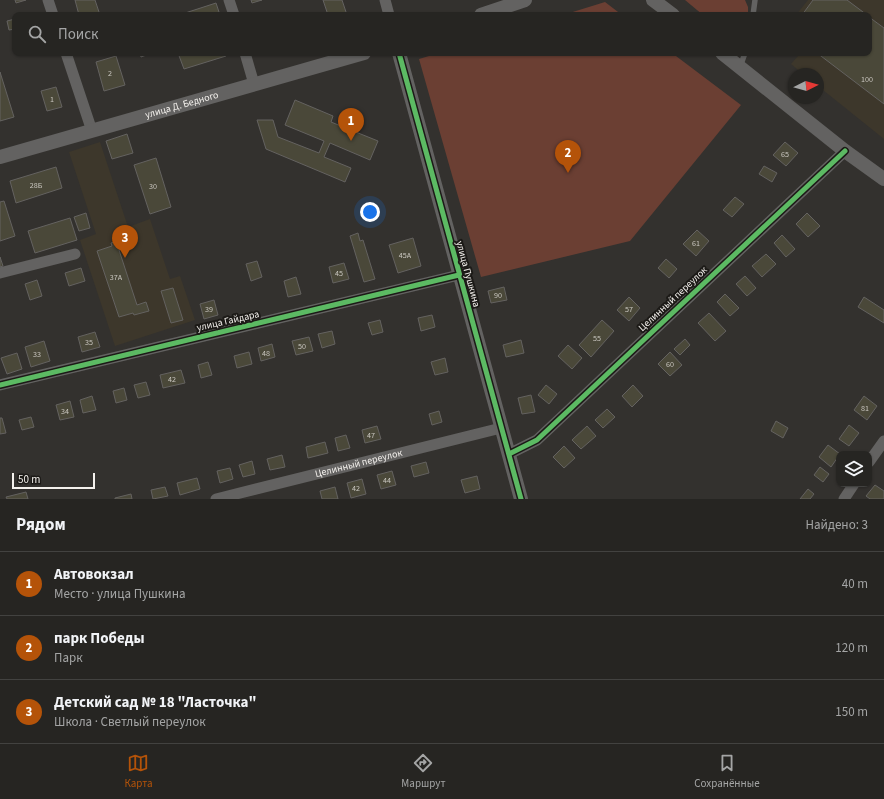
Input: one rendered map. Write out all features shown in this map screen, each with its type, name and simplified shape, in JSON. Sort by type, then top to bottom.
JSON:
[{"type":"street","points":[[48,0],[52,12]]},
{"type":"street","points":[[229,0],[233,12]]},
{"type":"street","points":[[385,0],[388,12]]},
{"type":"street","points":[[490,12],[525,0]]},
{"type":"street","points":[[656,1],[669,12]]},
{"type":"street","points":[[67,56],[92,131]]},
{"type":"street","points":[[246,56],[254,84]]},
{"type":"street","name":"улица Д. Бедного","points":[[0,157],[353,56]]},
{"type":"street","name":"улица Пушкина","points":[[400,56],[521,499]]},
{"type":"street","points":[[726,56],[884,179]]},
{"type":"street","name":"Целинный переулок","points":[[508,454],[537,440],[845,150]]},
{"type":"street","points":[[0,273],[76,254]]},
{"type":"street","name":"улица Гайдара","points":[[0,385],[459,275]]},
{"type":"street","name":"Целинный переулок","points":[[216,499],[501,428]]},
{"type":"street","points":[[872,458],[884,441]]},
{"type":"street","points":[[844,499],[852,487]]},
{"type":"lane","points":[[753,12],[755,0]]},
{"type":"lane","points":[[740,67],[744,56]]},
{"type":"shaded area","points":[[685,0],[745,0],[748,7],[748,12],[699,12]]},
{"type":"shaded area","points":[[808,0],[884,0],[884,139],[824,91],[824,68],[796,68],[791,64],[798,56],[872,56],[872,12],[798,12]]},
{"type":"shaded area","points":[[605,2],[618,12],[573,12]]},
{"type":"shaded area","points":[[429,56],[676,56],[741,105],[630,241],[481,277],[419,59]]},
{"type":"shaded area","points":[[100,142],[128,227],[150,219],[170,279],[180,276],[195,320],[115,346],[80,240],[96,234],[69,152]]},
{"type":"building","points":[[15,0],[26,0],[16,3]]},
{"type":"building","points":[[75,0],[95,0],[99,12],[78,12]]},
{"type":"building","points":[[251,0],[262,0],[252,3]]},
{"type":"building","points":[[323,0],[342,0],[346,12],[327,12]]},
{"type":"building","points":[[813,0],[847,0],[863,12],[804,12]]},
{"type":"building","points":[[216,3],[219,12],[188,12]]},
{"type":"building","points":[[872,19],[884,28],[884,104],[821,56],[872,56]]},
{"type":"building","points":[[12,20],[12,30],[9,30],[7,21]]},
{"type":"building","points":[[116,56],[125,85],[104,91],[96,62]]},
{"type":"building","points":[[179,56],[226,56],[184,69]]},
{"type":"building","points":[[0,72],[14,117],[0,121]]},
{"type":"building","points":[[56,87],[62,107],[47,111],[41,91]]},
{"type":"building","points":[[295,100],[333,116],[331,122],[378,141],[370,160],[330,143],[324,157],[351,168],[345,182],[266,149],[257,120],[273,120],[278,137],[319,153],[324,141],[285,125]]},
{"type":"building","points":[[127,134],[133,153],[112,159],[106,141]]},
{"type":"building","points":[[785,142],[798,153],[786,166],[773,155]]},
{"type":"building","points":[[156,158],[171,207],[150,214],[134,165]]},
{"type":"building","points":[[764,166],[777,173],[772,182],[759,174]]},
{"type":"building","points":[[56,167],[62,188],[16,203],[10,181]]},
{"type":"building","points":[[735,197],[744,204],[732,217],[723,210]]},
{"type":"building","points":[[4,201],[15,236],[0,241],[0,202]]},
{"type":"building","points":[[86,213],[90,228],[79,231],[74,217]]},
{"type":"building","points":[[807,213],[820,226],[808,237],[796,224]]},
{"type":"building","points":[[70,218],[77,240],[35,253],[28,231]]},
{"type":"building","points":[[697,230],[709,241],[696,256],[683,244]]},
{"type":"building","points":[[358,233],[360,241],[363,240],[375,279],[364,282],[350,236]]},
{"type":"building","points":[[782,235],[795,249],[786,257],[774,243]]},
{"type":"building","points":[[126,238],[129,246],[119,250],[137,305],[146,302],[149,311],[119,317],[97,251],[112,246],[111,243]]},
{"type":"building","points":[[413,238],[421,266],[398,273],[389,245]]},
{"type":"building","points":[[766,254],[776,264],[762,277],[752,266]]},
{"type":"building","points":[[0,257],[3,266],[0,267]]},
{"type":"building","points":[[666,259],[677,269],[669,278],[658,268]]},
{"type":"building","points":[[257,261],[262,277],[251,281],[246,264]]},
{"type":"building","points":[[344,263],[349,279],[333,283],[329,267]]},
{"type":"building","points":[[81,268],[85,281],[69,286],[65,273]]},
{"type":"building","points":[[745,276],[756,288],[747,296],[736,284]]},
{"type":"building","points":[[296,277],[301,294],[288,297],[284,281]]},
{"type":"building","points":[[37,280],[42,296],[30,300],[25,284]]},
{"type":"building","points":[[504,287],[507,300],[491,303],[488,291]]},
{"type":"building","points":[[173,288],[183,320],[171,323],[161,291]]},
{"type":"building","points":[[725,294],[739,308],[730,316],[717,302]]},
{"type":"building","points":[[629,297],[640,308],[629,321],[617,310]]},
{"type":"building","points":[[864,297],[884,310],[884,323],[858,307]]},
{"type":"building","points":[[214,300],[218,315],[204,319],[200,304]]},
{"type":"building","points":[[709,313],[726,331],[715,341],[698,323]]},
{"type":"building","points":[[432,315],[435,327],[421,331],[418,318]]},
{"type":"building","points":[[380,320],[383,332],[372,335],[368,323]]},
{"type":"building","points":[[602,320],[614,331],[591,357],[579,345]]},
{"type":"building","points":[[332,331],[335,344],[322,348],[318,334]]},
{"type":"building","points":[[95,332],[100,347],[82,352],[78,337]]},
{"type":"building","points":[[309,337],[313,351],[296,355],[292,341]]},
{"type":"building","points":[[685,339],[690,345],[680,355],[674,349]]},
{"type":"building","points":[[521,340],[524,353],[506,357],[503,345]]},
{"type":"building","points":[[44,341],[50,361],[31,367],[25,347]]},
{"type":"building","points":[[272,344],[275,357],[261,361],[258,348]]},
{"type":"building","points":[[568,345],[582,358],[572,369],[558,356]]},
{"type":"building","points":[[249,352],[252,364],[237,368],[234,356]]},
{"type":"building","points":[[670,352],[682,365],[670,376],[658,364]]},
{"type":"building","points":[[17,353],[22,369],[7,374],[1,358]]},
{"type":"building","points":[[445,358],[448,372],[435,375],[431,362]]},
{"type":"building","points":[[208,362],[212,375],[201,378],[198,365]]},
{"type":"building","points":[[181,370],[185,383],[163,388],[160,375]]},
{"type":"building","points":[[146,382],[150,395],[138,398],[134,385]]},
{"type":"building","points":[[546,385],[557,394],[549,404],[538,395]]},
{"type":"building","points":[[633,385],[643,396],[632,407],[622,396]]},
{"type":"building","points":[[124,388],[127,400],[116,403],[113,391]]},
{"type":"building","points":[[531,395],[535,412],[522,414],[518,398]]},
{"type":"building","points":[[92,396],[96,410],[83,413],[80,400]]},
{"type":"building","points":[[864,396],[877,406],[867,420],[854,410]]},
{"type":"building","points":[[70,401],[74,417],[60,420],[56,405]]},
{"type":"building","points":[[607,409],[615,417],[603,428],[595,420]]},
{"type":"building","points":[[439,411],[442,422],[432,425],[429,414]]},
{"type":"building","points":[[31,417],[34,427],[22,430],[19,420]]},
{"type":"building","points":[[0,418],[2,418],[6,433],[0,434]]},
{"type":"building","points":[[776,421],[788,428],[783,438],[771,431]]},
{"type":"building","points":[[849,425],[859,433],[849,446],[839,439]]},
{"type":"building","points":[[377,426],[381,439],[365,443],[362,430]]},
{"type":"building","points":[[587,426],[596,436],[581,449],[572,440]]},
{"type":"building","points":[[346,435],[350,448],[338,451],[335,438]]},
{"type":"building","points":[[325,442],[328,453],[308,458],[306,447]]},
{"type":"building","points":[[828,445],[836,451],[836,460],[831,467],[819,457]]},
{"type":"building","points":[[564,446],[575,458],[564,468],[553,457]]},
{"type":"building","points":[[282,455],[285,467],[270,470],[267,459]]},
{"type":"building","points":[[252,461],[255,474],[243,477],[239,465]]},
{"type":"building","points":[[426,462],[429,473],[414,477],[411,466]]},
{"type":"building","points":[[820,467],[829,474],[823,482],[814,475]]},
{"type":"building","points":[[230,468],[233,479],[220,483],[217,471]]},
{"type":"building","points":[[392,471],[396,485],[381,489],[377,475]]},
{"type":"building","points":[[477,476],[480,489],[465,493],[461,480]]},
{"type":"building","points":[[197,478],[200,489],[180,495],[177,483]]},
{"type":"building","points":[[362,479],[366,494],[351,498],[347,483]]},
{"type":"building","points":[[875,485],[884,491],[884,499],[870,499],[866,496]]},
{"type":"building","points":[[165,487],[168,496],[153,499],[151,490]]},
{"type":"building","points":[[335,487],[338,499],[322,499],[320,491]]},
{"type":"building","points":[[808,489],[814,494],[810,499],[800,499]]},
{"type":"building","points":[[26,492],[28,499],[7,499],[6,497]]},
{"type":"building","points":[[131,494],[132,499],[115,499],[115,498]]},
{"type":"cycle path","points":[[400,56],[521,499]]},
{"type":"cycle path","points":[[509,454],[537,440],[845,151]]},
{"type":"cycle path","points":[[0,385],[459,275]]},
{"type":"place","name":"Автовокзал","points":[[351,141]]},
{"type":"place","name":"парк Победы","points":[[568,173]]},
{"type":"place","name":"Детский сад № 18 \"Ласточка\"","points":[[125,258]]}]
